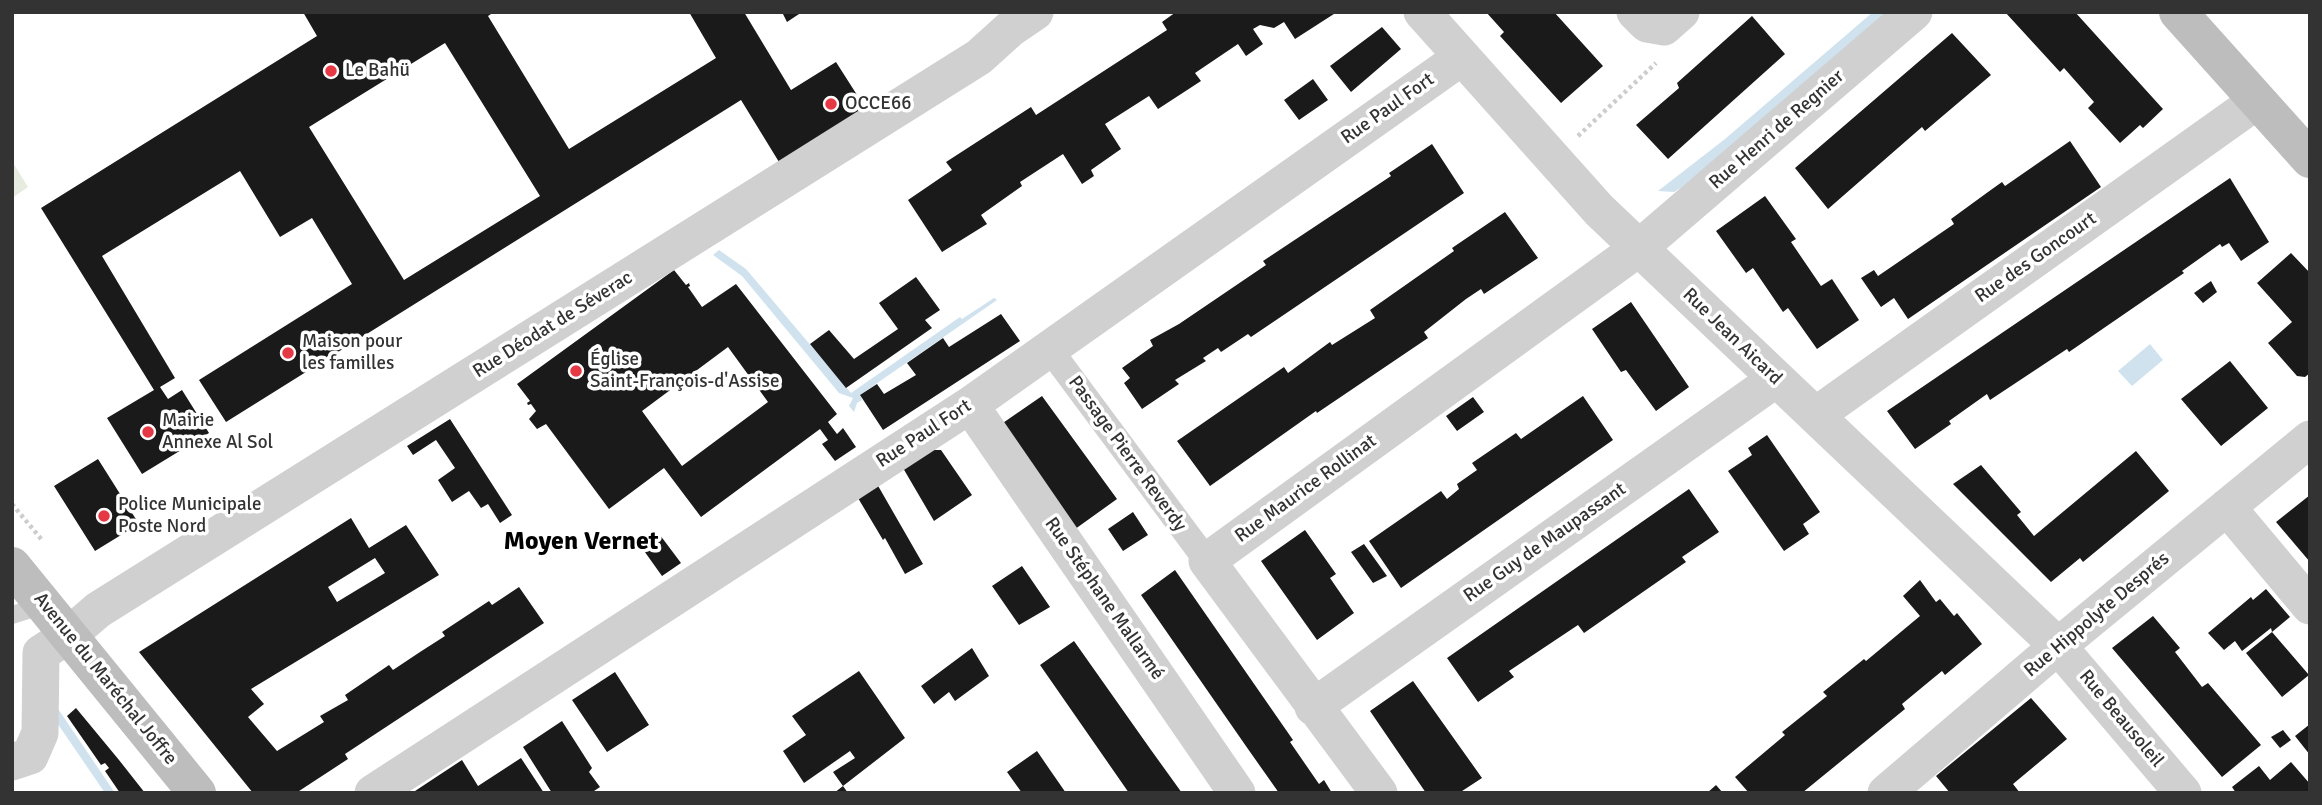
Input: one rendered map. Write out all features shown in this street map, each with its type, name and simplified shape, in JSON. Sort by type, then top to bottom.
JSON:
[{"type":"main road","points":[[2178,12],[2310,159]]},
{"type":"main road","name":"Avenue du Maréchal Joffre","points":[[12,566],[28,610],[69,635],[198,793]]},
{"type":"street","name":"Rue Déodat de Séverac","points":[[12,762],[30,755],[40,733],[41,653],[69,635],[98,610],[979,57],[1010,29],[1035,12]]},
{"type":"street","name":"Rue Jean Aicard","points":[[1422,12],[1599,210],[2058,646]]},
{"type":"street","name":"Rue Henri de Regnier","points":[[1639,248],[1914,12]]},
{"type":"street","name":"Rue Paul Fort","points":[[373,793],[970,405],[1048,347],[1462,57]]},
{"type":"street","name":"Rue des Goncourt","points":[[1816,415],[2257,102]]},
{"type":"street","name":"Rue Maurice Rollinat","points":[[1207,561],[1639,248]]},
{"type":"street","name":"Passage Pierre Reverdy","points":[[1048,347],[1207,561]]},
{"type":"street","name":"Rue Guy de Maupassant","points":[[1313,706],[1776,379]]},
{"type":"street","name":"Rue Stéphane Mallarmé","points":[[970,405],[1237,793]]},
{"type":"street","name":"Rue Hippolyte Després","points":[[1891,791],[2058,646],[2310,439]]},
{"type":"street","points":[[2227,507],[2310,606]]},
{"type":"street","points":[[1207,561],[1380,793]]},
{"type":"street","name":"Rue Beausoleil","points":[[2058,646],[2183,793]]},
{"type":"path","points":[[1554,158],[1657,62],[1660,17]]},
{"type":"shaded area","points":[[12,161],[28,187],[12,198]]},
{"type":"water","points":[[1873,12],[1890,12],[1682,187],[1674,192],[1658,191],[1725,139]]},
{"type":"water","points":[[719,250],[746,269],[851,393],[960,317],[962,319],[994,298],[997,300],[860,395],[862,400],[857,403],[854,412],[849,406],[853,398],[839,393],[742,276],[713,255]]},
{"type":"water","points":[[2150,344],[2163,360],[2132,386],[2118,371]]},
{"type":"water","points":[[52,700],[115,793],[105,793],[53,717]]},
{"type":"building","points":[[303,12],[494,12],[488,16],[569,149],[716,58],[689,12],[744,12],[791,90],[836,62],[866,109],[779,162],[741,100],[226,422],[199,380],[352,284],[312,218],[280,237],[240,171],[102,256],[175,378],[160,387],[168,399],[182,390],[209,433],[142,474],[107,418],[154,390],[41,208],[317,36]],"holes":[[[445,43],[540,196],[404,280],[309,127]]]},
{"type":"building","points":[[782,12],[802,12],[787,22]]},
{"type":"building","points":[[1176,12],[1337,12],[1295,39],[1284,22],[1274,28],[1260,25],[1253,29],[1263,44],[1246,56],[1238,44],[1195,73],[1201,81],[1158,109],[1149,96],[1105,124],[1121,149],[1091,170],[1094,176],[1082,184],[1063,154],[1020,182],[1022,186],[981,215],[987,224],[942,252],[908,200],[952,170],[946,162],[1031,107],[1036,115],[1167,30],[1162,22]]},
{"type":"building","points":[[1486,12],[1554,12],[1603,66],[1561,103],[1500,36],[1504,32]]},
{"type":"building","points":[[2005,12],[2075,12],[2163,109],[2143,128],[2140,125],[2120,143],[2088,108],[2094,102],[2064,68],[2060,72]]},
{"type":"building","points":[[1752,16],[1785,54],[1668,159],[1636,125],[1679,88],[1677,83]]},
{"type":"building","points":[[1382,27],[1401,49],[1351,92],[1330,66]]},
{"type":"building","points":[[1952,33],[1991,75],[1925,131],[1922,127],[1828,209],[1795,168]]},
{"type":"building","points":[[1313,79],[1328,100],[1299,120],[1284,100]]},
{"type":"building","points":[[2070,141],[2101,187],[1908,319],[1894,298],[1881,307],[1861,278],[1874,270],[1878,276],[1954,224],[1951,219],[2002,182],[2005,186]]},
{"type":"building","points":[[1432,144],[1464,193],[1251,337],[1248,334],[1221,352],[1218,348],[1203,358],[1206,361],[1175,380],[1179,384],[1142,409],[1124,383],[1130,378],[1122,368],[1153,346],[1150,340],[1179,324],[1266,265],[1263,261],[1391,176],[1389,173]]},
{"type":"building","points":[[2230,178],[2269,242],[2241,261],[2229,243],[2222,247],[2220,244],[2182,271],[2184,273],[2069,352],[2067,349],[1990,400],[1987,394],[1915,449],[1887,411]]},
{"type":"building","points":[[1765,196],[1796,239],[1791,242],[1821,286],[1832,279],[1859,320],[1817,349],[1788,308],[1783,312],[1753,268],[1746,273],[1716,231]]},
{"type":"building","points":[[1505,212],[1538,258],[1484,294],[1481,289],[1466,299],[1424,332],[1428,338],[1317,413],[1316,411],[1210,486],[1177,441],[1284,367],[1288,373],[1330,342],[1332,345],[1375,318],[1370,310]]},
{"type":"building","points":[[2291,253],[2310,273],[2310,373],[2305,377],[2297,376],[2268,343],[2292,322],[2257,283]]},
{"type":"building","points":[[674,270],[686,285],[689,283],[688,287],[702,307],[736,284],[837,414],[828,422],[837,434],[843,428],[856,447],[835,461],[822,444],[828,440],[820,429],[701,517],[664,468],[609,509],[546,424],[537,429],[529,419],[536,411],[531,404],[528,405],[530,401],[517,384]],"holes":[[[728,347],[768,402],[682,466],[642,411]]]},
{"type":"building","points":[[916,277],[940,310],[925,320],[932,328],[846,388],[810,344],[829,330],[854,359],[898,329],[879,303]]},
{"type":"building","points":[[2211,281],[2217,292],[2203,303],[2194,293]]},
{"type":"building","points":[[1631,302],[1689,387],[1656,411],[1626,370],[1621,372],[1592,329]]},
{"type":"building","points":[[1001,314],[1020,341],[883,430],[860,395],[877,384],[884,394],[916,375],[907,363],[943,338],[949,347]]},
{"type":"building","points":[[2230,361],[2268,408],[2221,446],[2181,399]]},
{"type":"building","points":[[1042,396],[1117,499],[1071,532],[997,427]]},
{"type":"building","points":[[1583,396],[1613,440],[1401,588],[1369,541],[1441,491],[1447,499],[1459,489],[1457,484],[1477,470],[1472,463],[1516,433],[1521,439]]},
{"type":"building","points":[[1473,397],[1484,412],[1457,431],[1446,416]]},
{"type":"building","points":[[450,419],[512,515],[500,523],[488,504],[481,508],[469,491],[452,502],[438,480],[455,468],[436,440],[413,455],[407,446]]},
{"type":"building","points":[[1767,435],[1820,512],[1803,524],[1809,534],[1784,551],[1728,471],[1752,455],[1748,448]]},
{"type":"building","points":[[931,450],[941,450],[972,495],[934,521],[903,468]]},
{"type":"building","points":[[2136,451],[2169,491],[2083,562],[2080,558],[2051,582],[1953,484],[1981,465],[2021,512],[2017,515],[2034,536]]},
{"type":"building","points":[[98,459],[139,524],[95,551],[54,486]]},
{"type":"building","points":[[877,484],[923,564],[905,574],[858,498]]},
{"type":"building","points":[[1689,489],[1719,532],[1682,557],[1686,562],[1584,633],[1578,625],[1509,671],[1514,677],[1478,702],[1447,658]]},
{"type":"building","points":[[2310,495],[2310,562],[2276,522]]},
{"type":"building","points":[[1133,512],[1148,535],[1123,551],[1108,529]]},
{"type":"building","points":[[351,518],[369,548],[406,525],[439,575],[251,689],[264,704],[248,717],[277,751],[324,722],[320,716],[348,700],[345,695],[389,665],[393,670],[445,636],[442,632],[489,601],[492,605],[519,587],[544,623],[345,754],[348,759],[296,793],[253,793],[139,652]],"holes":[[[375,558],[385,573],[337,602],[328,587]]]},
{"type":"building","points":[[1305,530],[1336,574],[1330,578],[1354,613],[1317,640],[1261,561]]},
{"type":"building","points":[[660,535],[681,563],[662,576],[642,548]]},
{"type":"building","points":[[1364,544],[1387,576],[1373,583],[1351,552]]},
{"type":"building","points":[[1022,566],[1050,607],[1019,625],[992,586]]},
{"type":"building","points":[[1175,570],[1293,740],[1290,742],[1319,784],[1324,780],[1332,793],[1279,793],[1248,749],[1141,595]]},
{"type":"building","points":[[1920,580],[1936,602],[1940,599],[1954,616],[1957,613],[1982,644],[1945,675],[1942,671],[1902,704],[1905,709],[1802,793],[1749,793],[1735,777],[1785,735],[1782,732],[1827,696],[1823,692],[1864,659],[1866,661],[1920,616],[1903,596]]},
{"type":"building","points":[[2266,589],[2290,617],[2242,651],[2235,641],[2224,650],[2208,633],[2251,597],[2253,600]]},
{"type":"building","points":[[2153,616],[2180,648],[2175,652],[2202,687],[2208,683],[2261,745],[2222,777],[2112,648]]},
{"type":"building","points":[[2272,632],[2309,675],[2282,697],[2246,653]]},
{"type":"building","points":[[1074,641],[1182,793],[1129,793],[1040,665]]},
{"type":"building","points":[[972,648],[989,676],[955,701],[949,692],[934,704],[921,686]]},
{"type":"building","points":[[859,671],[905,738],[843,786],[833,772],[855,758],[850,751],[804,783],[783,751],[806,735],[792,716]]},
{"type":"building","points":[[615,672],[649,725],[607,752],[572,700]]},
{"type":"building","points":[[1413,681],[1482,778],[1459,793],[1426,793],[1370,711]]},
{"type":"building","points":[[2031,698],[2067,739],[2013,784],[2020,793],[1950,793],[1936,776]]},
{"type":"building","points":[[76,708],[145,793],[120,793],[105,771],[109,768],[105,763],[101,765],[67,716]]},
{"type":"building","points":[[562,721],[592,768],[589,772],[600,787],[591,793],[552,793],[523,747]]},
{"type":"building","points":[[2310,724],[2310,755],[2295,736]]},
{"type":"building","points":[[2283,730],[2291,740],[2280,748],[2271,737]]},
{"type":"building","points":[[1037,751],[1066,793],[1022,793],[1007,772]]},
{"type":"building","points":[[521,758],[544,793],[412,793],[462,760],[478,786]]},
{"type":"building","points":[[2291,762],[2310,784],[2310,793],[2236,793],[2232,787],[2259,766],[2270,780]]},
{"type":"building","points":[[1716,785],[1723,793],[1707,793]]},
{"type":"building","points":[[843,786],[848,793],[834,793]]},
{"type":"place","name":"Le Bahü","points":[[331,71]]},
{"type":"place","name":"OCCE66","points":[[831,104]]},
{"type":"place","name":"Maison pour les familles","points":[[288,353]]},
{"type":"place","name":"Église Saint-François-d'Assise","points":[[576,371]]},
{"type":"place","name":"Mairie Annexe Al Sol","points":[[148,432]]},
{"type":"place","name":"Police Municipale Poste Nord","points":[[104,516]]},
{"type":"district","name":"Moyen Vernet","points":[[581,542]]}]
